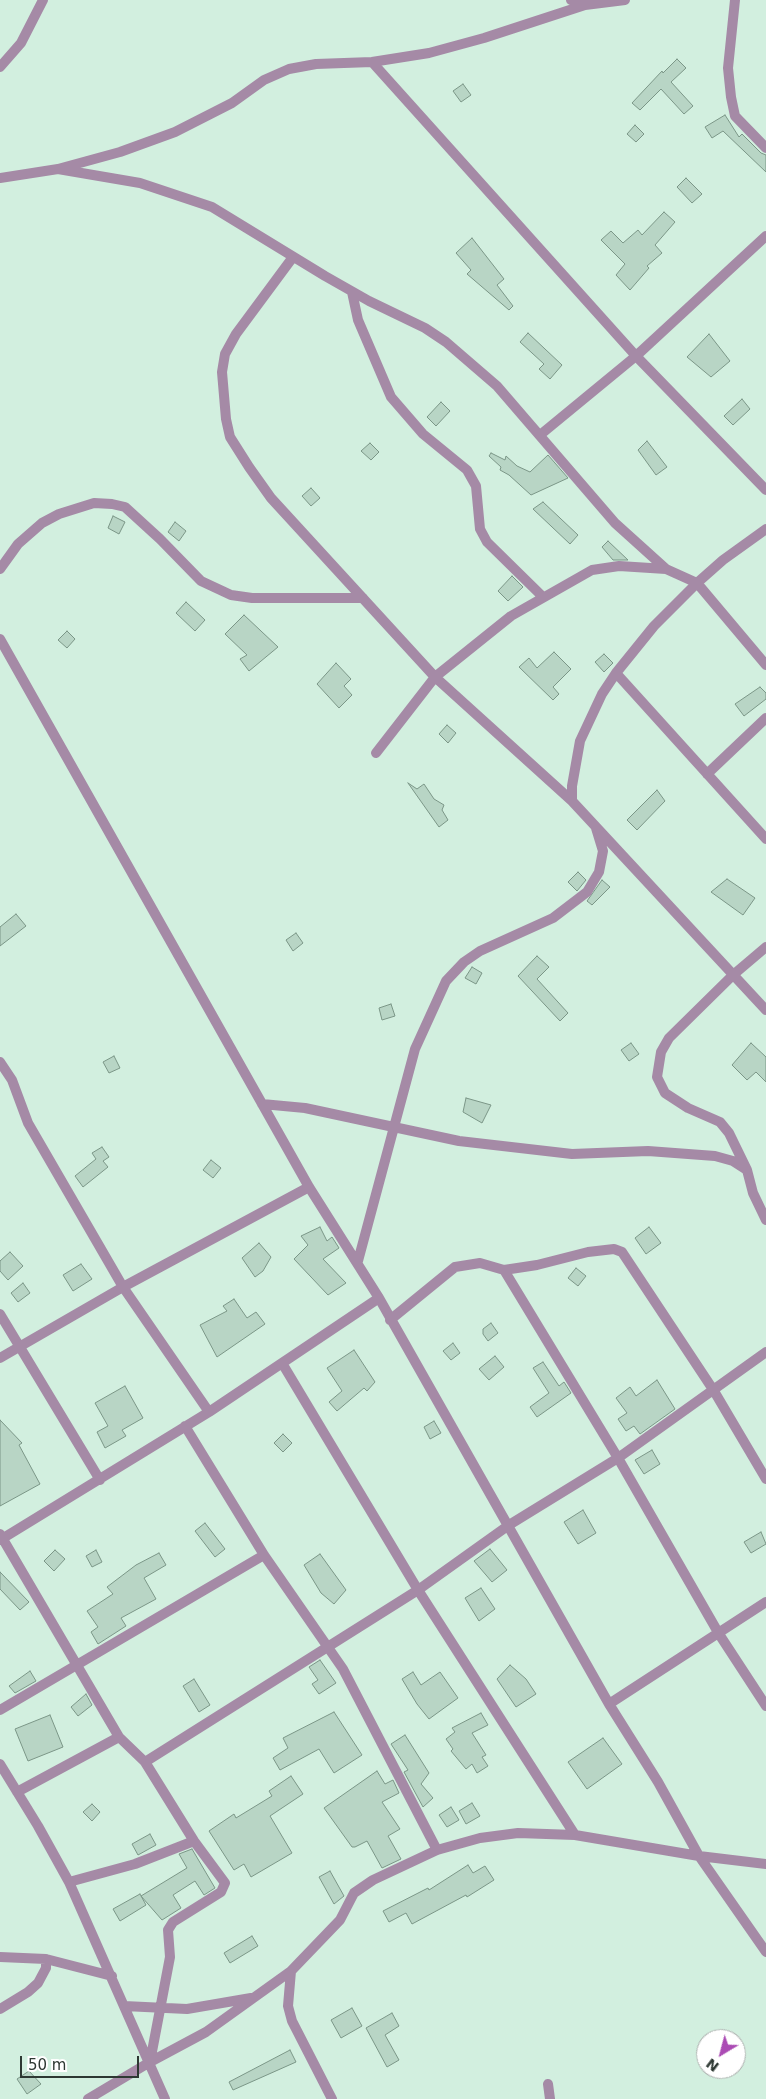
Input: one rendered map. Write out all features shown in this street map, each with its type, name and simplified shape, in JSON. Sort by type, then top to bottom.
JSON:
[{"type":"street","points":[[0,67],[20,43],[43,0]]},
{"type":"street","points":[[570,0],[585,4]]},
{"type":"street","points":[[0,178],[58,170],[120,152],[175,132],[232,103],[264,80],[289,69],[316,64],[372,62],[429,53],[466,43],[585,4],[625,0]]},
{"type":"street","points":[[735,0],[728,68],[731,97],[735,116],[766,148]]},
{"type":"street","points":[[372,62],[636,356],[766,490]]},
{"type":"street","points":[[58,170],[140,183],[212,207],[352,292],[425,328],[446,342],[497,386],[615,523],[666,569],[697,583],[766,665]]},
{"type":"street","points":[[540,435],[636,356],[766,236]]},
{"type":"street","points":[[293,257],[236,334],[225,354],[222,372],[226,419],[230,437],[270,498],[435,677],[572,801],[595,827],[618,848],[766,1010]]},
{"type":"street","points":[[352,292],[358,320],[391,397],[424,434],[467,470],[476,486],[480,529],[487,542],[543,597]]},
{"type":"street","points":[[0,569],[18,544],[42,523],[59,514],[94,503],[112,504],[125,507],[160,538],[201,581],[231,595],[252,598],[363,598]]},
{"type":"street","points":[[572,801],[572,786],[580,740],[602,694],[616,673],[654,626],[697,583],[730,555],[766,529]]},
{"type":"street","points":[[376,753],[435,677],[511,616],[592,570],[619,566],[666,569]]},
{"type":"street","points":[[0,639],[309,1187],[379,1298],[610,1704],[658,1782],[699,1856],[766,1952]]},
{"type":"street","points":[[616,673],[766,839]]},
{"type":"street","points":[[707,774],[766,718]]},
{"type":"street","points":[[358,1262],[415,1049],[446,981],[464,962],[480,951],[553,918],[587,892],[599,872],[603,851],[595,827]]},
{"type":"street","points":[[766,947],[733,975],[670,1038],[661,1052],[657,1077],[665,1093],[688,1108],[720,1122],[729,1133],[747,1170],[753,1192],[766,1220]]},
{"type":"street","points":[[0,1062],[12,1080],[28,1123],[123,1287],[209,1412]]},
{"type":"street","points":[[262,1104],[305,1108],[460,1141],[572,1154],[648,1151],[715,1156],[733,1161],[747,1170]]},
{"type":"street","points":[[0,1358],[123,1287],[309,1187]]},
{"type":"street","points":[[390,1320],[455,1267],[480,1263],[504,1270],[537,1265],[588,1252],[614,1249],[622,1252],[714,1391],[766,1479]]},
{"type":"street","points":[[504,1270],[618,1458],[719,1634],[766,1706]]},
{"type":"street","points":[[150,2062],[170,1957],[168,1930],[172,1922],[221,1892],[225,1883],[194,1842],[145,1762],[119,1736],[1,1538],[100,1480],[209,1412],[379,1298]]},
{"type":"street","points":[[0,1314],[100,1480]]},
{"type":"street","points":[[145,1762],[418,1590],[509,1525],[618,1458],[766,1352]]},
{"type":"street","points":[[282,1363],[418,1590],[574,1835]]},
{"type":"street","points":[[185,1426],[264,1555],[329,1647],[347,1677],[437,1850]]},
{"type":"street","points":[[0,1710],[79,1666],[264,1555]]},
{"type":"street","points":[[610,1704],[766,1602]]},
{"type":"street","points":[[17,1792],[119,1736]]},
{"type":"street","points":[[0,1764],[69,1882],[165,2099]]},
{"type":"street","points":[[88,2099],[150,2062],[206,2032],[291,1972],[340,1920],[354,1893],[373,1880],[437,1850],[480,1838],[518,1833],[574,1835],[699,1856],[766,1864]]},
{"type":"street","points":[[69,1882],[135,1864],[194,1842]]},
{"type":"street","points":[[0,1957],[46,1959],[112,1976]]},
{"type":"street","points":[[0,2009],[28,1992],[38,1983],[46,1968],[46,1959]]},
{"type":"street","points":[[291,1972],[288,2006],[292,2021],[332,2099]]},
{"type":"street","points":[[124,2006],[188,2008],[254,1998]]},
{"type":"street","points":[[548,2084],[550,2099]]},
{"type":"building","points":[[677,59],[686,68],[671,82],[693,106],[684,114],[661,89],[640,110],[632,103],[662,71],[663,73]]},
{"type":"building","points":[[463,84],[471,95],[461,102],[453,91]]},
{"type":"building","points":[[725,115],[739,137],[742,134],[761,153],[766,155],[766,172],[723,131],[712,138],[705,127]]},
{"type":"building","points":[[635,125],[644,134],[636,142],[627,134]]},
{"type":"building","points":[[686,178],[702,194],[692,203],[677,187]]},
{"type":"building","points":[[664,212],[675,222],[655,245],[662,253],[647,266],[649,268],[630,290],[616,275],[625,264],[601,240],[611,231],[623,243],[638,230],[642,235]]},
{"type":"building","points":[[472,238],[504,279],[497,285],[513,306],[509,310],[467,274],[471,270],[456,253]]},
{"type":"building","points":[[528,333],[562,365],[550,379],[539,369],[544,364],[520,342]]},
{"type":"building","points":[[709,334],[730,361],[711,377],[687,357]]},
{"type":"building","points":[[742,399],[750,409],[733,425],[724,416]]},
{"type":"building","points":[[441,402],[450,411],[436,426],[427,417]]},
{"type":"building","points":[[647,441],[667,467],[656,475],[638,450]]},
{"type":"building","points":[[370,443],[379,452],[371,460],[361,451]]},
{"type":"building","points":[[491,453],[505,460],[506,456],[517,466],[530,472],[548,455],[568,478],[531,495],[509,475],[500,470],[501,467],[489,456]]},
{"type":"building","points":[[311,488],[320,498],[311,506],[302,496]]},
{"type":"building","points":[[543,502],[578,535],[570,544],[533,509]]},
{"type":"building","points":[[113,516],[125,522],[119,534],[108,528]]},
{"type":"building","points":[[175,522],[186,531],[179,541],[168,532]]},
{"type":"building","points":[[608,541],[628,560],[613,560],[602,547]]},
{"type":"building","points":[[512,576],[523,587],[508,601],[498,591]]},
{"type":"building","points":[[186,602],[205,620],[195,631],[176,613]]},
{"type":"building","points":[[244,615],[278,647],[249,671],[240,659],[247,655],[225,634]]},
{"type":"building","points":[[67,631],[75,639],[67,648],[58,640]]},
{"type":"building","points":[[554,652],[571,669],[553,687],[559,694],[553,700],[519,667],[529,658],[537,668]]},
{"type":"building","points":[[604,654],[613,663],[604,672],[595,662]]},
{"type":"building","points":[[336,663],[351,679],[344,686],[352,695],[339,708],[317,684]]},
{"type":"building","points":[[760,687],[766,693],[766,699],[744,716],[735,704]]},
{"type":"building","points":[[447,725],[456,733],[448,743],[439,734]]},
{"type":"building","points":[[408,783],[417,789],[424,784],[434,799],[444,805],[442,810],[448,820],[439,827]]},
{"type":"building","points":[[657,790],[665,801],[637,830],[627,820]]},
{"type":"building","points":[[578,872],[586,880],[577,891],[568,882]]},
{"type":"building","points":[[727,879],[755,898],[743,915],[711,892]]},
{"type":"building","points":[[602,880],[610,887],[592,905],[587,901]]},
{"type":"building","points":[[16,914],[26,926],[0,946],[0,927]]},
{"type":"building","points":[[296,933],[303,943],[293,951],[286,940]]},
{"type":"building","points":[[537,956],[549,967],[537,979],[568,1013],[560,1021],[518,976]]},
{"type":"building","points":[[472,967],[482,973],[476,984],[465,978]]},
{"type":"building","points":[[391,1004],[395,1016],[382,1020],[379,1008]]},
{"type":"building","points":[[631,1043],[639,1054],[629,1061],[621,1050]]},
{"type":"building","points":[[751,1043],[766,1057],[766,1082],[756,1072],[747,1080],[732,1065]]},
{"type":"building","points":[[114,1056],[120,1068],[109,1073],[103,1062]]},
{"type":"building","points":[[466,1098],[491,1105],[482,1123],[463,1112]]},
{"type":"building","points":[[102,1147],[109,1157],[103,1161],[108,1167],[83,1187],[75,1176],[96,1159],[92,1153]]},
{"type":"building","points":[[211,1160],[221,1168],[213,1178],[203,1170]]},
{"type":"building","points":[[320,1227],[327,1241],[332,1237],[339,1248],[323,1259],[346,1283],[328,1295],[294,1259],[308,1245],[301,1236]]},
{"type":"building","points":[[649,1227],[661,1243],[646,1254],[635,1238]]},
{"type":"building","points":[[259,1243],[271,1257],[263,1271],[255,1277],[242,1258]]},
{"type":"building","points":[[10,1252],[23,1266],[8,1280],[0,1271],[0,1261]]},
{"type":"building","points":[[81,1264],[92,1279],[73,1291],[63,1275]]},
{"type":"building","points":[[576,1268],[586,1276],[578,1286],[568,1278]]},
{"type":"building","points":[[23,1283],[30,1293],[18,1302],[11,1293]]},
{"type":"building","points":[[234,1299],[247,1318],[256,1312],[265,1324],[217,1357],[200,1325],[227,1311],[223,1306]]},
{"type":"building","points":[[491,1323],[498,1333],[488,1341],[483,1334],[483,1329]]},
{"type":"building","points":[[453,1343],[460,1353],[451,1360],[443,1351]]},
{"type":"building","points":[[354,1350],[375,1382],[367,1391],[364,1388],[337,1411],[329,1402],[342,1391],[327,1368]]},
{"type":"building","points":[[495,1356],[504,1367],[489,1380],[479,1369]]},
{"type":"building","points":[[543,1362],[559,1386],[564,1382],[571,1393],[537,1417],[530,1407],[549,1393],[533,1368]]},
{"type":"building","points":[[657,1380],[675,1409],[640,1434],[634,1426],[626,1431],[618,1419],[627,1413],[616,1398],[630,1387],[636,1396]]},
{"type":"building","points":[[125,1386],[143,1418],[122,1430],[126,1436],[105,1448],[97,1432],[108,1426],[95,1403]]},
{"type":"building","points":[[0,1420],[22,1443],[19,1445],[40,1484],[0,1506]]},
{"type":"building","points":[[434,1421],[441,1433],[430,1439],[424,1427]]},
{"type":"building","points":[[283,1434],[292,1443],[283,1452],[274,1443]]},
{"type":"building","points":[[652,1450],[660,1464],[644,1474],[635,1460]]},
{"type":"building","points":[[583,1510],[596,1533],[578,1544],[564,1522]]},
{"type":"building","points":[[205,1523],[225,1549],[215,1557],[195,1531]]},
{"type":"building","points":[[761,1532],[766,1544],[751,1553],[744,1542]]},
{"type":"building","points":[[490,1549],[507,1570],[492,1582],[474,1561]]},
{"type":"building","points":[[55,1550],[65,1559],[54,1571],[44,1561]]},
{"type":"building","points":[[96,1550],[102,1562],[92,1567],[86,1556]]},
{"type":"building","points":[[159,1553],[166,1565],[144,1578],[156,1599],[121,1618],[126,1626],[98,1644],[91,1632],[98,1627],[87,1611],[113,1594],[107,1587],[136,1565]]},
{"type":"building","points":[[320,1554],[346,1590],[334,1604],[321,1593],[304,1565]]},
{"type":"building","points":[[0,1572],[29,1602],[20,1610],[0,1589]]},
{"type":"building","points":[[481,1588],[495,1609],[479,1621],[465,1598]]},
{"type":"building","points":[[320,1660],[336,1683],[319,1694],[312,1684],[318,1680],[309,1667]]},
{"type":"building","points":[[510,1665],[526,1679],[536,1694],[516,1707],[497,1679]]},
{"type":"building","points":[[30,1671],[36,1681],[15,1693],[9,1686]]},
{"type":"building","points":[[413,1672],[421,1685],[440,1672],[458,1698],[429,1719],[417,1704],[402,1679]]},
{"type":"building","points":[[194,1679],[210,1705],[199,1712],[183,1686]]},
{"type":"building","points":[[86,1694],[92,1705],[78,1716],[71,1707]]},
{"type":"building","points":[[334,1712],[362,1755],[334,1773],[319,1749],[280,1770],[273,1758],[288,1748],[283,1738]]},
{"type":"building","points":[[481,1713],[488,1725],[472,1733],[486,1755],[482,1757],[488,1766],[477,1773],[472,1764],[466,1769],[451,1751],[453,1749],[446,1739],[455,1732],[452,1728]]},
{"type":"building","points":[[50,1715],[63,1747],[28,1761],[15,1729]]},
{"type":"building","points":[[405,1735],[429,1773],[421,1784],[433,1798],[423,1807],[404,1772],[408,1770],[391,1744]]},
{"type":"building","points":[[603,1738],[622,1764],[587,1789],[568,1762]]},
{"type":"building","points":[[377,1771],[385,1784],[393,1780],[399,1793],[382,1802],[400,1829],[388,1836],[401,1859],[382,1868],[367,1841],[352,1847],[324,1808]]},
{"type":"building","points":[[291,1776],[303,1794],[270,1816],[292,1853],[251,1877],[244,1864],[234,1870],[209,1831],[234,1814],[236,1818],[272,1796],[269,1791]]},
{"type":"building","points":[[472,1803],[480,1816],[466,1824],[459,1811]]},
{"type":"building","points":[[92,1804],[100,1812],[92,1821],[83,1812]]},
{"type":"building","points":[[451,1807],[459,1820],[447,1827],[439,1815]]},
{"type":"building","points":[[150,1834],[156,1845],[138,1855],[132,1844]]},
{"type":"building","points":[[192,1849],[215,1888],[204,1895],[195,1881],[173,1895],[181,1908],[162,1920],[141,1896],[187,1868],[179,1854]]},
{"type":"building","points":[[468,1865],[473,1873],[485,1866],[494,1880],[467,1897],[466,1895],[412,1924],[406,1913],[389,1922],[383,1911],[428,1888],[429,1890]]},
{"type":"building","points":[[330,1871],[344,1896],[334,1904],[319,1877]]},
{"type":"building","points":[[140,1894],[146,1905],[120,1921],[113,1909]]},
{"type":"building","points":[[252,1936],[258,1946],[230,1963],[224,1953]]},
{"type":"building","points":[[352,2008],[362,2026],[341,2038],[331,2020]]},
{"type":"building","points":[[392,2013],[399,2026],[385,2035],[399,2060],[387,2067],[366,2028]]},
{"type":"building","points":[[290,2050],[296,2062],[233,2090],[229,2082]]},
{"type":"building","points":[[29,2071],[41,2084],[27,2094],[17,2079]]}]
